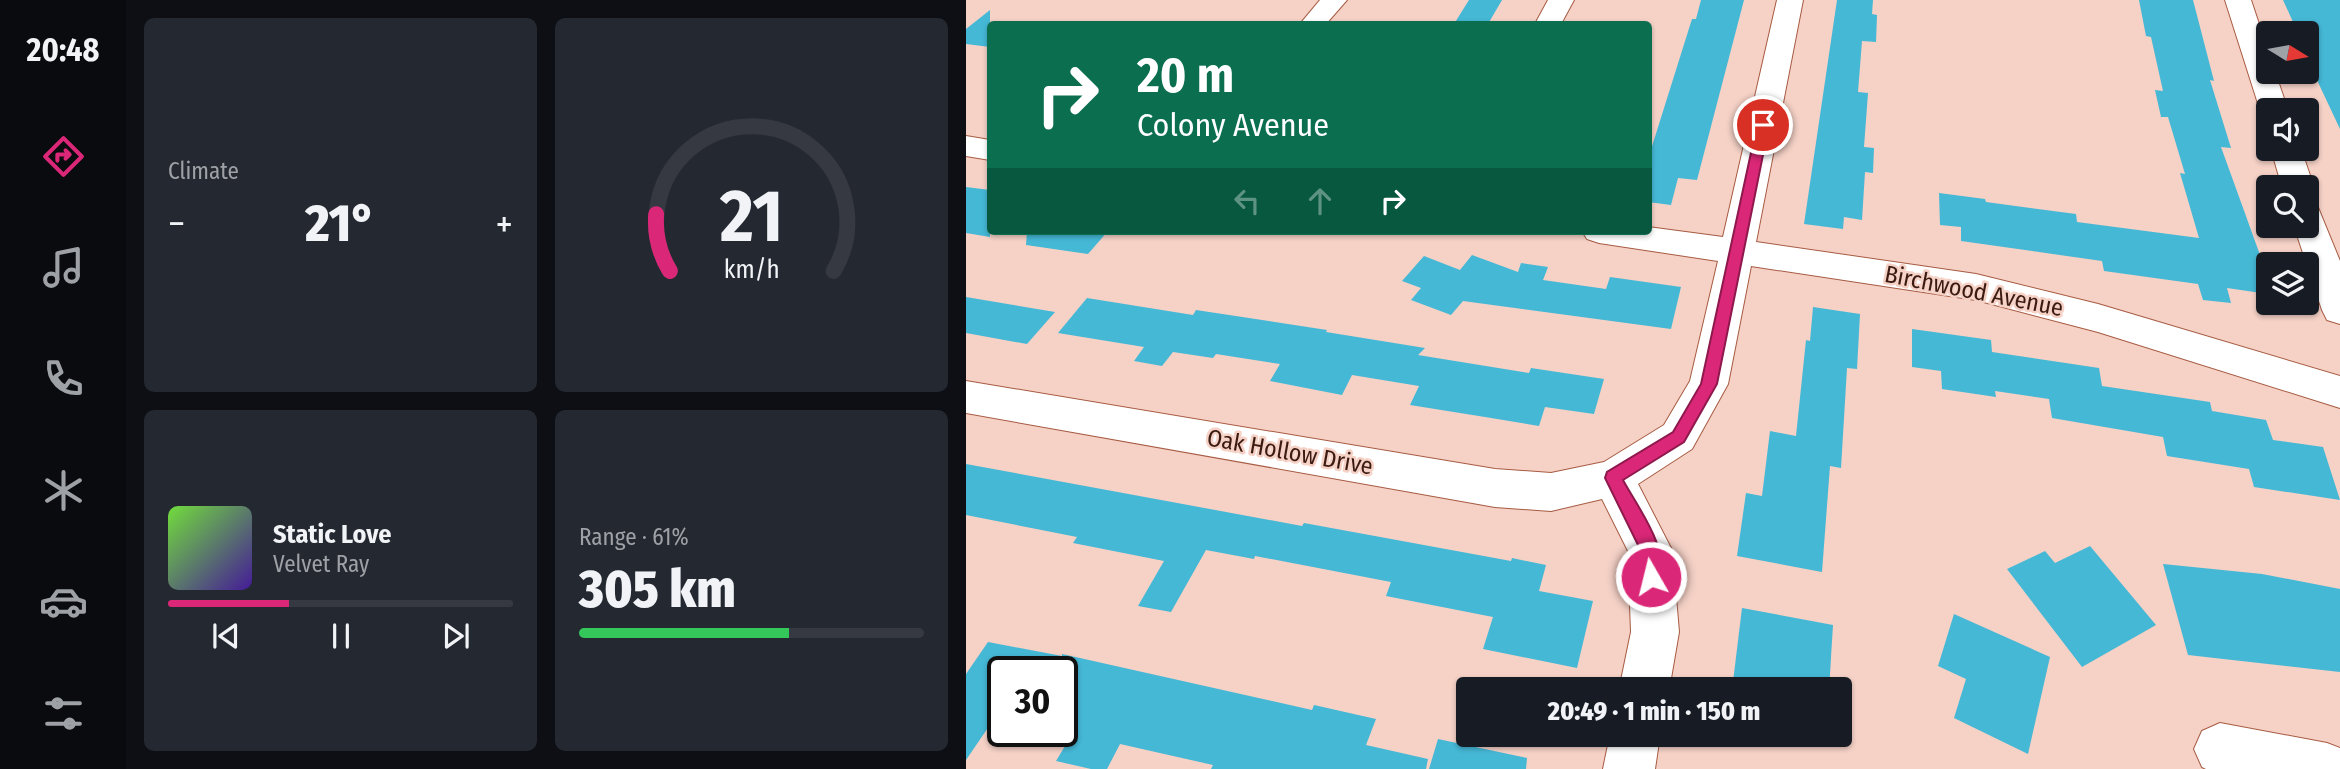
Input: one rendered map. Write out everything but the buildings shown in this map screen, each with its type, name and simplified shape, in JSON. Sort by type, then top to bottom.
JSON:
[{"type":"street","points":[[1316,21],[1334,0]]},
{"type":"street","points":[[1550,21],[1561,0]]},
{"type":"street","name":"Oak Hollow Drive","points":[[966,397],[1494,488],[1551,492],[1613,478],[1678,437],[1709,384],[1790,0]]},
{"type":"street","points":[[2238,0],[2270,98]]},
{"type":"street","points":[[966,146],[987,150]]},
{"type":"street","name":"Birchwood Avenue","points":[[1627,235],[1976,287],[2098,318],[2340,392]]},
{"type":"street","points":[[2314,238],[2340,310]]},
{"type":"street","points":[[1613,478],[1650,550],[1655,632],[1646,677]]},
{"type":"street","points":[[1629,769],[1633,747]]},
{"type":"street","points":[[2220,749],[2327,769]]},
{"type":"route","points":[[1651,577],[1650,550],[1613,478],[1678,437],[1709,384],[1763,125]]}]
